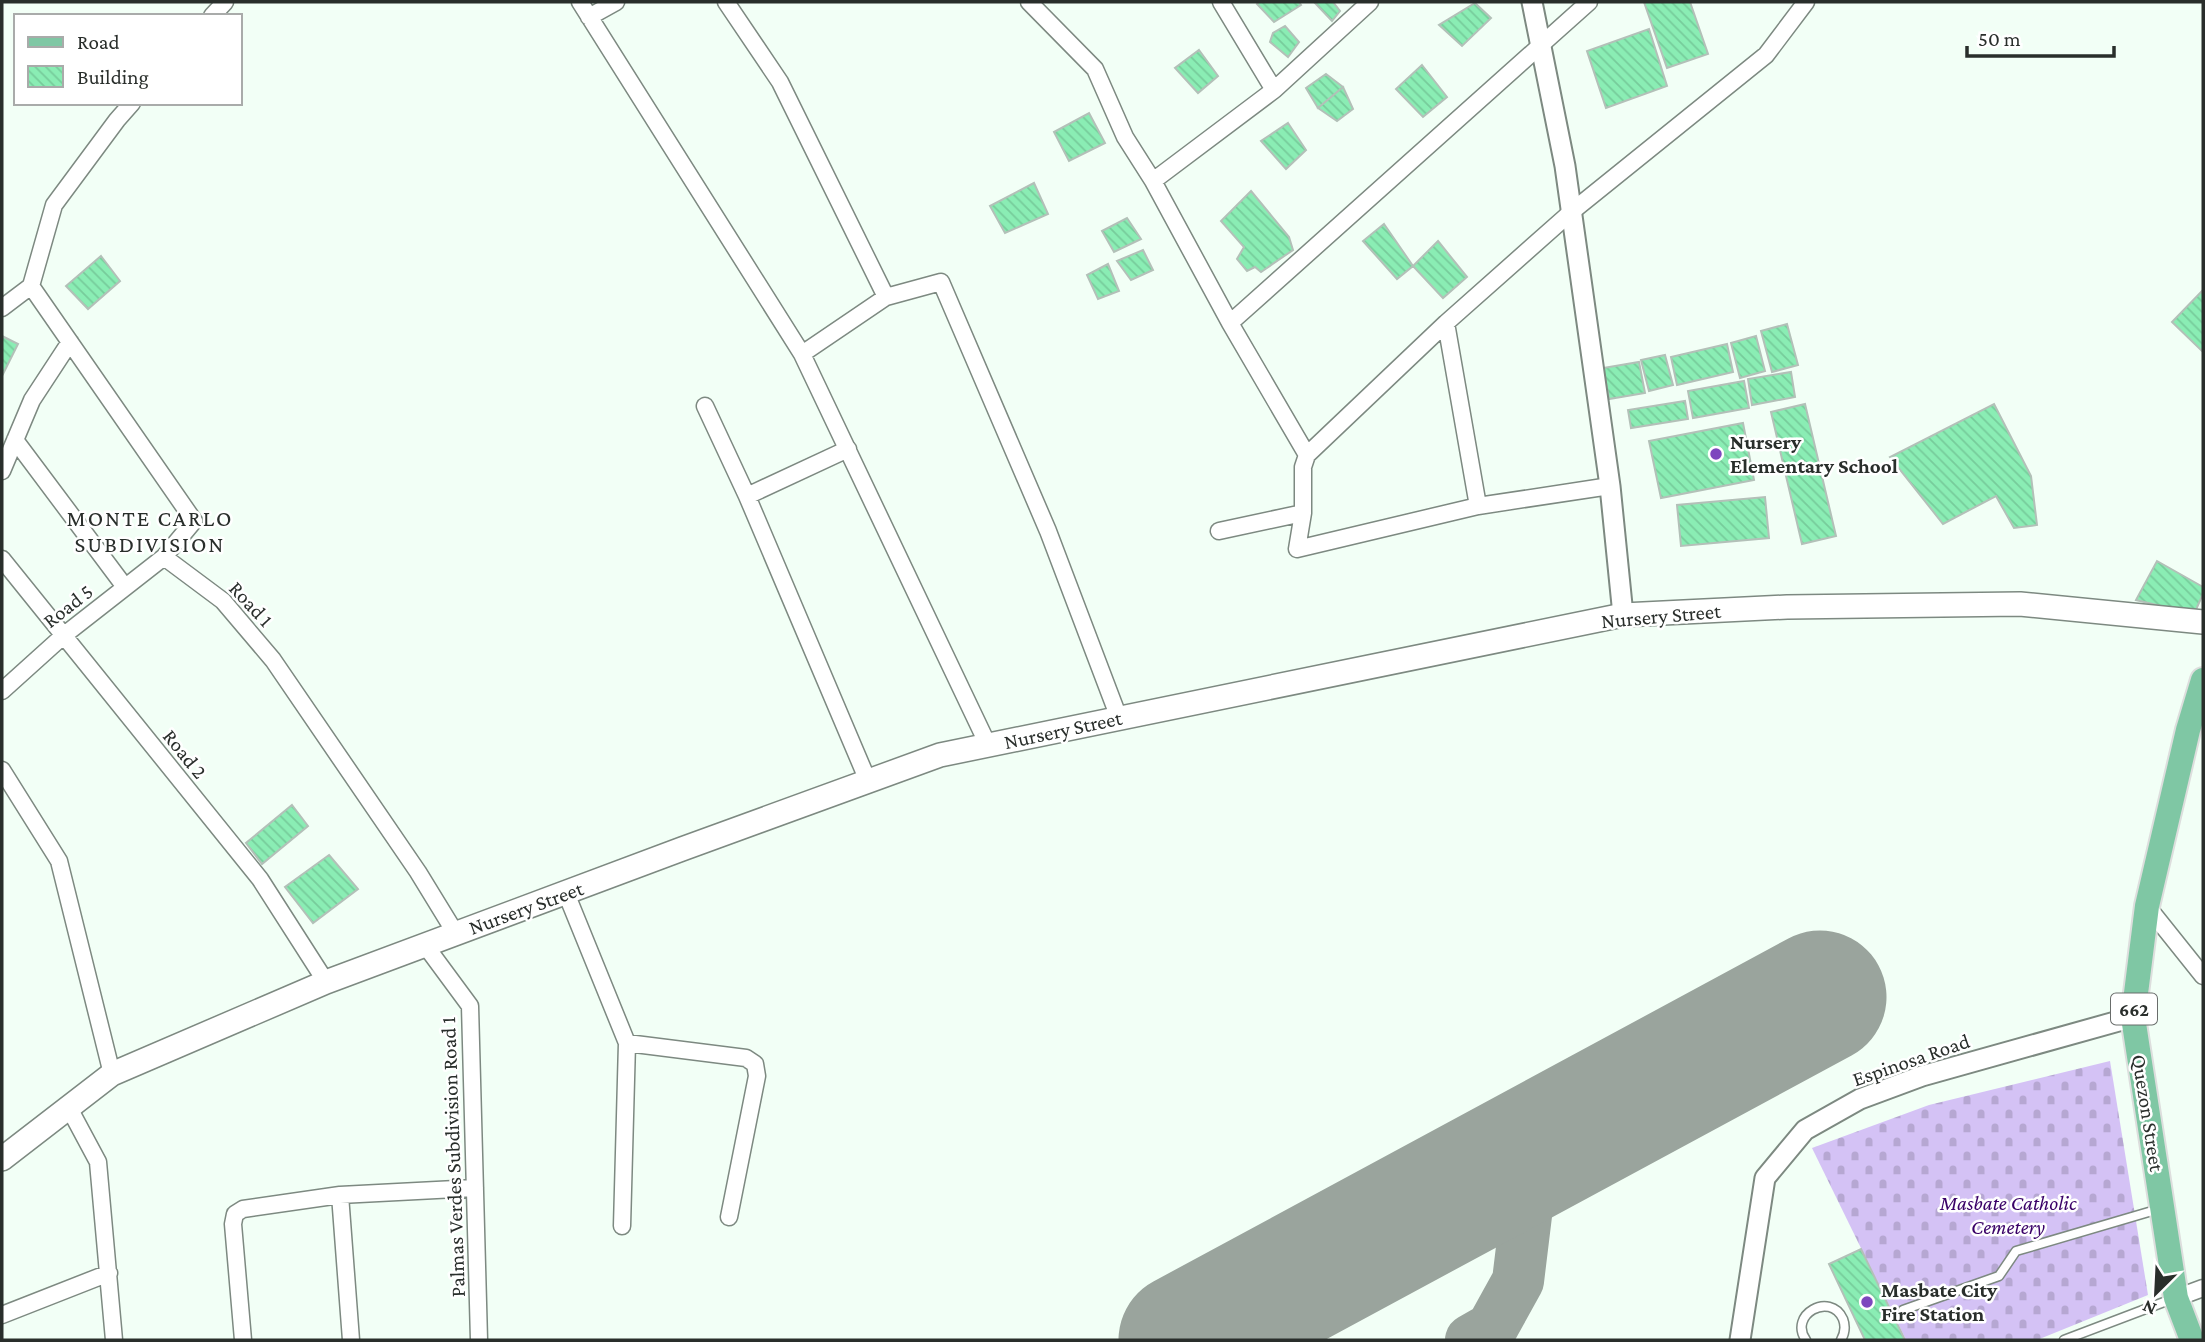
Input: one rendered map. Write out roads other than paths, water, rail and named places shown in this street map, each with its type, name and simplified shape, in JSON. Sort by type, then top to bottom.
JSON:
[{"type":"main road","name":"Nursery Street","points":[[2,1159],[112,1074],[326,982],[940,755],[1623,615],[1787,607],[2020,604],[2203,622]]},
{"type":"main road","name":"Quezon Street","points":[[2192,1340],[2176,1298],[2133,1017],[2147,906],[2203,680]]},
{"type":"street","points":[[580,2],[802,354],[988,745]]},
{"type":"street","points":[[589,17],[616,2]]},
{"type":"street","points":[[726,2],[780,82],[886,297]]},
{"type":"street","points":[[1029,2],[1095,69],[1125,137],[1153,181],[1230,323],[1307,456]]},
{"type":"street","points":[[1221,2],[1274,90]]},
{"type":"street","points":[[1153,181],[1274,90],[1370,2]]},
{"type":"street","points":[[1532,2],[1565,166],[1610,485],[1623,615]]},
{"type":"street","points":[[1230,323],[1589,2]]},
{"type":"street","points":[[1610,485],[1478,506],[1297,549],[1303,513],[1303,467],[1307,456],[1446,323],[1570,213],[1766,55],[1806,2]]},
{"type":"street","points":[[2,308],[31,285],[54,205],[130,105]]},
{"type":"street","points":[[802,354],[886,297],[941,282],[1048,531],[1119,719]]},
{"type":"street","points":[[31,285],[194,520],[164,558]]},
{"type":"street","points":[[1446,323],[1478,506]]},
{"type":"street","points":[[2,471],[32,400],[70,342]]},
{"type":"street","points":[[705,407],[747,496],[868,781]]},
{"type":"street","points":[[15,440],[125,587]]},
{"type":"street","points":[[747,496],[848,449]]},
{"type":"street","points":[[1219,531],[1303,513]]},
{"type":"street","name":"Road 5","points":[[2,691],[62,636],[164,558]]},
{"type":"street","name":"Road 1","points":[[164,558],[223,601],[273,660],[418,872],[456,934]]},
{"type":"street","name":"Road 2","points":[[2,559],[260,879],[326,982]]},
{"type":"street","points":[[2,770],[59,861],[112,1074]]},
{"type":"street","points":[[566,893],[626,1043],[622,1226]]},
{"type":"street","points":[[2147,906],[2203,976]]},
{"type":"street","name":"Palmas Verdes Subdivision Road 1","points":[[425,945],[470,1006],[479,1340]]},
{"type":"street","name":"Espinosa Road","points":[[1740,1340],[1765,1178],[1805,1130],[1860,1098],[1922,1076],[2133,1017]]},
{"type":"street","points":[[626,1043],[746,1058],[755,1064],[757,1076],[730,1217]]},
{"type":"street","points":[[68,1106],[98,1162],[114,1340]]},
{"type":"street","points":[[243,1340],[233,1224],[235,1214],[243,1209],[340,1195],[475,1188]]},
{"type":"street","points":[[340,1195],[351,1340]]},
{"type":"street","points":[[2,1315],[109,1273]]},
{"type":"street","points":[[2176,1298],[2203,1288]]},
{"type":"lane","points":[[1903,1310],[1999,1276],[2015,1251],[2162,1208]]},
{"type":"lane","points":[[2064,1340],[2176,1298]]},
{"type":"lane","points":[[1806,1340],[1801,1327],[1803,1319],[1815,1307],[1824,1306],[1841,1316],[1845,1329],[1841,1340]]},
{"type":"place","name":"Nursery Elementary School","points":[[1716,454]]},
{"type":"place","name":"Masbate City Fire Station","points":[[1867,1302]]},
{"type":"district","name":"MONTE CARLO SUBDIVISION","points":[[150,531]]},
{"type":"park label","name":"Masbate Catholic Cemetery","points":[[2008,1215]]}]
